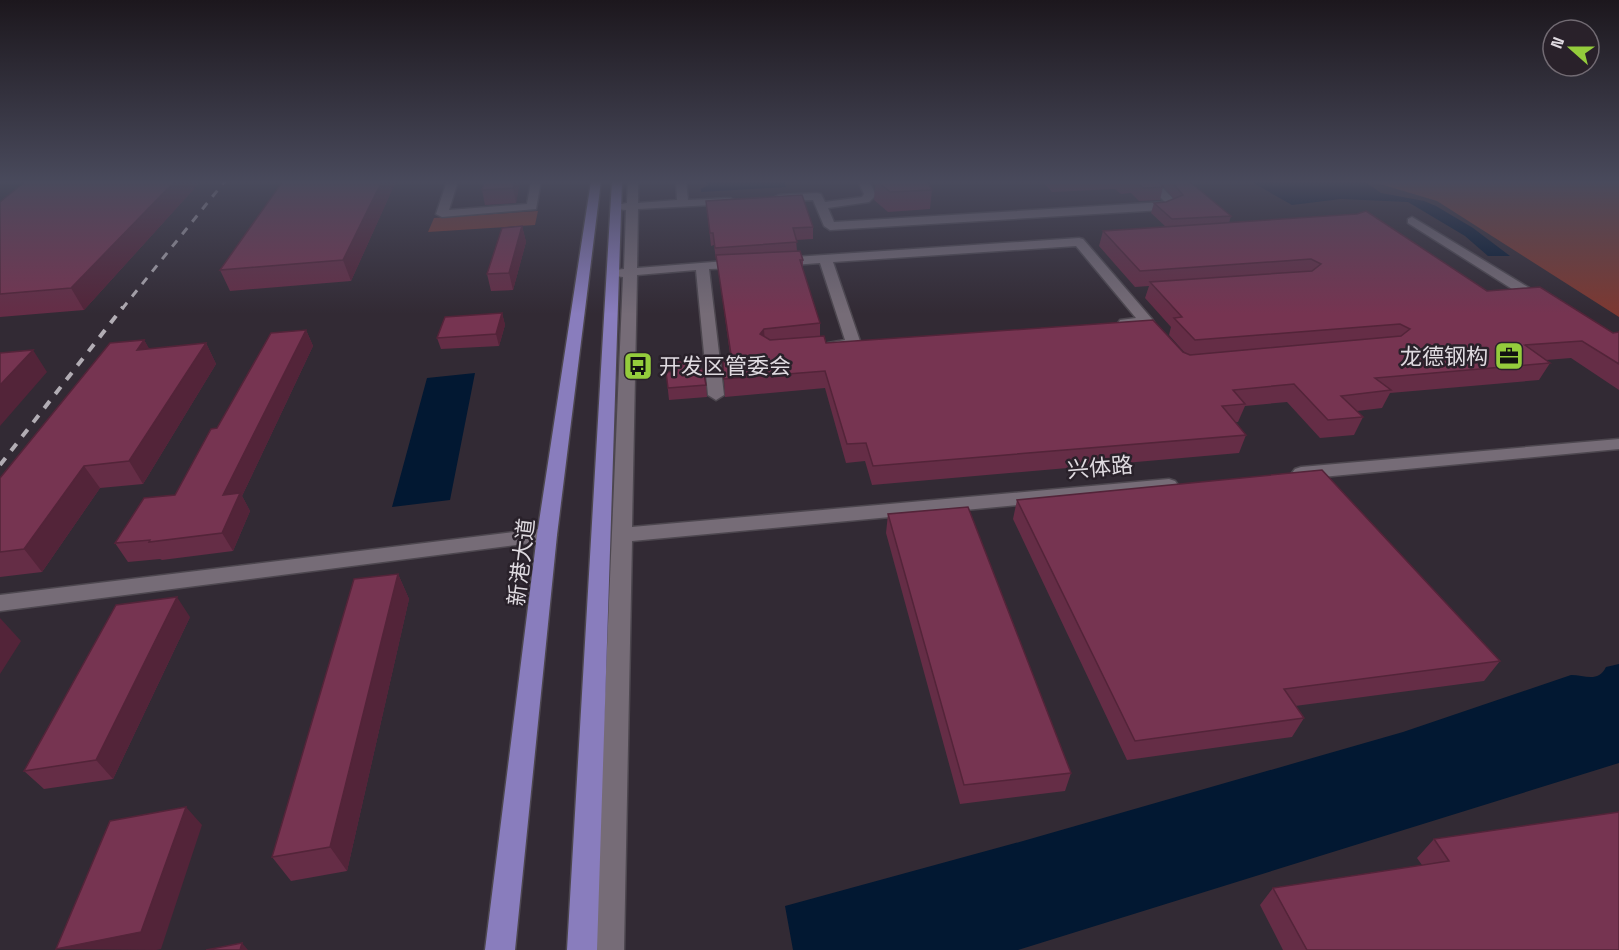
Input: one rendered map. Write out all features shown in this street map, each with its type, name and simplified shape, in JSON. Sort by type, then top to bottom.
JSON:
[{"type":"main road","name":"新港大道","points":[[500,950],[548,535],[590,225]]},
{"type":"main road","points":[[582,950],[621,272]]},
{"type":"street","points":[[609,950],[622,535],[621,272],[623,225]]},
{"type":"street","points":[[830,225],[848,225]]},
{"type":"street","points":[[1419,225],[1550,306]]},
{"type":"street","points":[[621,272],[1084,241],[1151,326],[1112,324]]},
{"type":"street","points":[[823,347],[860,344],[825,259]]},
{"type":"street","points":[[702,266],[716,395]]},
{"type":"street","points":[[1124,294],[1146,293]]},
{"type":"street","points":[[1287,474],[1619,444]]},
{"type":"street","name":"兴体路","points":[[622,535],[1192,483]]},
{"type":"street","points":[[0,603],[548,535]]},
{"type":"shaded area","points":[[431,225],[530,225],[428,232]]},
{"type":"shaded area","points":[[1475,225],[1619,225],[1619,317]]},
{"type":"water","points":[[1447,225],[1469,225],[1510,256],[1488,256],[1465,236]]},
{"type":"water","points":[[475,373],[450,500],[392,507],[427,378]]},
{"type":"water","points":[[1619,664],[1619,763],[1018,950],[793,950],[785,906],[1023,841],[1403,732],[1571,675],[1595,677],[1606,667]]},
{"type":"building","points":[[0,225],[132,225],[71,288],[0,294]]},
{"type":"building","points":[[252,225],[360,225],[343,260],[220,270]]},
{"type":"building","points":[[709,225],[813,227],[793,228],[797,242],[715,248],[713,233],[710,233]]},
{"type":"building","points":[[1188,225],[1388,225],[1487,291],[1540,287],[1613,333],[1619,332],[1619,364],[1582,341],[1525,345],[1550,363],[1375,378],[1391,390],[1341,396],[1363,417],[1328,420],[1294,384],[1233,390],[1245,404],[1222,406],[1246,435],[873,466],[866,443],[847,444],[825,371],[724,379],[723,362],[732,361],[716,255],[800,251],[803,260],[800,260],[820,323],[764,329],[760,334],[770,340],[824,336],[826,343],[1153,320],[1183,352],[1190,355],[1401,336],[1410,329],[1400,324],[1195,340],[1174,318],[1182,317],[1150,282],[1312,271],[1321,264],[1311,259],[1140,271],[1103,231]]},
{"type":"building","points":[[522,226],[509,273],[487,274],[502,228]]},
{"type":"building","points":[[502,313],[496,334],[437,338],[445,317]]},
{"type":"building","points":[[306,330],[223,495],[240,493],[222,533],[149,542],[150,540],[115,543],[144,498],[175,495],[211,429],[217,428],[271,333]]},
{"type":"building","points":[[144,340],[137,350],[206,343],[129,461],[84,466],[24,549],[0,552],[0,478],[110,343]]},
{"type":"building","points":[[33,350],[0,385],[0,353]]},
{"type":"building","points":[[694,361],[694,370],[703,369],[706,385],[668,388],[666,372],[677,371],[677,362]]},
{"type":"building","points":[[1322,470],[1500,661],[1284,689],[1304,718],[1135,741],[1017,500]]},
{"type":"building","points":[[968,507],[1071,773],[964,785],[888,514]]},
{"type":"building","points":[[398,574],[330,847],[272,857],[354,579]]},
{"type":"building","points":[[177,597],[96,760],[24,771],[116,605]]},
{"type":"building","points":[[186,807],[141,932],[56,949],[110,821]]},
{"type":"building","points":[[1619,812],[1619,950],[1307,950],[1273,888],[1449,861],[1434,839]]},
{"type":"building","points":[[242,943],[240,950],[206,950]]},
{"type":"railway","points":[[122,309],[189,225]]},
{"type":"railway","points":[[0,465],[123,307]]},
{"type":"place","name":"龙德钢构","points":[[1509,356]]},
{"type":"place","name":"开发区管委会","points":[[638,366]]}]
